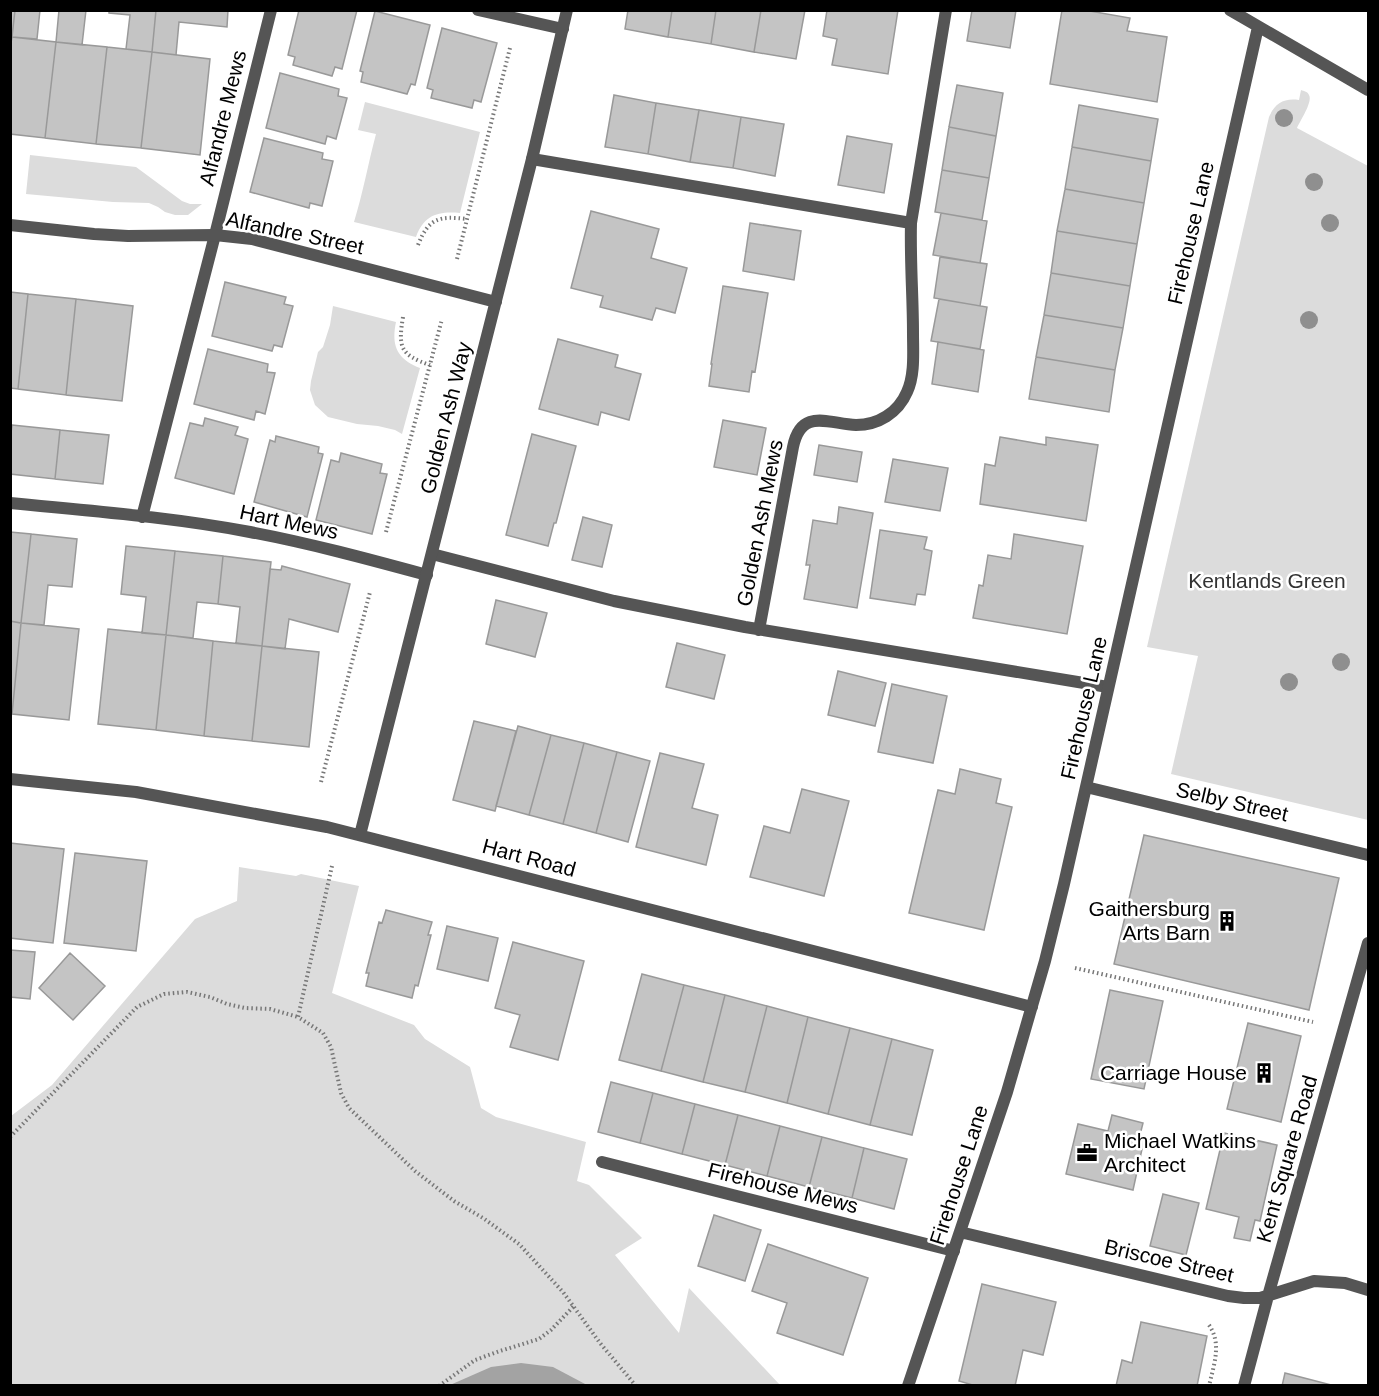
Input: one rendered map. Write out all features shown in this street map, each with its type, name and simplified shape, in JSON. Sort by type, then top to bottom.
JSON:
[{"type":"street","name":"Alfandre Mews","points":[[215,235],[271,10]]},
{"type":"street","points":[[478,10],[563,29]]},
{"type":"street","name":"Golden Ash Way","points":[[360,835],[532,159],[567,10]]},
{"type":"street","name":"Golden Ash Mews","points":[[759,630],[797,434],[805,425],[818,420],[854,425],[875,422],[893,412],[907,392],[912,371],[913,352],[911,223],[946,10]]},
{"type":"street","points":[[1230,10],[1368,90]]},
{"type":"street","name":"Firehouse Lane","points":[[908,1386],[1007,1092],[1045,961],[1258,27]]},
{"type":"street","points":[[532,159],[911,223]]},
{"type":"street","name":"Alfandre Street","points":[[10,225],[128,236],[215,235],[252,239],[496,302]]},
{"type":"street","points":[[142,517],[215,235]]},
{"type":"street","name":"Hart Mews","points":[[10,503],[142,517],[249,532],[427,575]]},
{"type":"street","name":"Golden Ash Mews","points":[[432,554],[614,601],[759,630],[1108,687]]},
{"type":"street","name":"Hart Road","points":[[10,779],[136,792],[327,827],[1032,1006]]},
{"type":"street","name":"Selby Street","points":[[1086,787],[1368,855]]},
{"type":"street","name":"Kent Square Road","points":[[1244,1386],[1368,943]]},
{"type":"street","name":"Firehouse Mews","points":[[602,1162],[954,1251]]},
{"type":"street","name":"Briscoe Street","points":[[960,1232],[1228,1296],[1244,1298],[1268,1296],[1314,1281],[1367,1286]]},
{"type":"path","points":[[321,782],[450,290],[517,19]]},
{"type":"path","points":[[417,245],[428,227],[434,222],[442,218],[467,219]]},
{"type":"path","points":[[403,317],[400,336],[402,347],[415,360],[430,365]]},
{"type":"path","points":[[298,1017],[332,866]]},
{"type":"path","points":[[1045,961],[1344,1030]]},
{"type":"path","points":[[10,1137],[137,1007],[164,994],[188,992],[244,1008],[270,1009],[298,1017],[323,1033],[331,1047],[341,1093],[349,1108],[415,1171],[454,1201],[483,1218],[519,1244],[563,1292],[600,1343],[636,1386]]},
{"type":"path","points":[[439,1386],[475,1360],[539,1339],[574,1306]]},
{"type":"path","points":[[1202,1321],[1210,1326],[1217,1342],[1209,1386]]},
{"type":"green space","name":"Kentlands Green","points":[[1301,90],[1308,93],[1310,98],[1297,128],[1368,166],[1368,820],[1171,774],[1198,656],[1147,647],[1269,117],[1281,102],[1299,100]]},
{"type":"green space","points":[[365,102],[480,132],[460,213],[433,216],[423,224],[416,237],[354,222],[376,134],[358,130]]},
{"type":"green space","points":[[30,155],[136,167],[182,201],[202,204],[188,215],[175,215],[149,203],[26,194]]},
{"type":"green space","points":[[333,306],[396,322],[394,338],[398,351],[406,360],[420,368],[402,434],[378,426],[328,417],[315,405],[310,390],[311,381],[318,352],[323,347],[330,325]]},
{"type":"green space","points":[[239,867],[296,876],[301,874],[359,886],[332,993],[414,1025],[425,1039],[470,1067],[481,1108],[496,1117],[586,1142],[577,1181],[589,1185],[642,1238],[615,1255],[679,1333],[689,1288],[780,1385],[11,1386],[11,1116],[52,1085],[195,919],[237,901]]},
{"type":"shaded area","points":[[521,1363],[553,1367],[587,1385],[450,1385],[491,1367]]},
{"type":"building","points":[[10,10],[15,10],[12,37],[10,36]]},
{"type":"building","points":[[15,10],[40,10],[37,39],[12,37]]},
{"type":"building","points":[[59,10],[86,10],[82,45],[56,42]]},
{"type":"building","points":[[109,10],[156,10],[152,52],[126,49],[130,15],[109,13]]},
{"type":"building","points":[[156,10],[228,10],[227,27],[179,22],[176,55],[152,52]]},
{"type":"building","points":[[299,10],[357,10],[342,69],[335,67],[332,76],[293,65],[295,57],[288,55]]},
{"type":"building","points":[[628,10],[672,10],[668,37],[625,29]]},
{"type":"building","points":[[672,10],[716,10],[711,44],[668,37]]},
{"type":"building","points":[[716,10],[761,10],[754,52],[711,44]]},
{"type":"building","points":[[761,10],[805,10],[796,59],[754,52]]},
{"type":"building","points":[[827,10],[898,10],[888,74],[832,65],[837,39],[823,36]]},
{"type":"building","points":[[972,10],[1016,10],[1010,48],[967,41]]},
{"type":"building","points":[[1062,10],[1084,10],[1130,18],[1127,31],[1167,37],[1157,102],[1050,84]]},
{"type":"building","points":[[375,11],[430,25],[415,85],[411,84],[407,94],[361,82],[363,72],[360,71]]},
{"type":"building","points":[[442,28],[497,43],[481,102],[474,100],[472,108],[431,98],[433,90],[427,88]]},
{"type":"building","points":[[12,37],[56,42],[45,138],[10,134]]},
{"type":"building","points":[[56,42],[107,47],[96,144],[45,138]]},
{"type":"building","points":[[107,47],[152,52],[141,148],[96,144]]},
{"type":"building","points":[[152,52],[210,59],[200,155],[141,148]]},
{"type":"building","points":[[280,73],[339,89],[338,96],[347,98],[336,139],[327,136],[325,144],[266,128]]},
{"type":"building","points":[[957,85],[1003,93],[996,136],[949,127]]},
{"type":"building","points":[[614,95],[656,103],[648,154],[605,147]]},
{"type":"building","points":[[656,103],[699,110],[690,162],[648,154]]},
{"type":"building","points":[[1079,105],[1158,119],[1151,161],[1072,147]]},
{"type":"building","points":[[699,110],[741,117],[733,168],[690,162]]},
{"type":"building","points":[[741,117],[784,124],[775,176],[733,168]]},
{"type":"building","points":[[949,127],[996,136],[989,178],[942,170]]},
{"type":"building","points":[[847,136],[892,144],[884,193],[838,185]]},
{"type":"building","points":[[264,138],[323,153],[322,159],[333,161],[322,206],[310,203],[309,208],[250,192]]},
{"type":"building","points":[[1072,147],[1151,161],[1144,203],[1065,189]]},
{"type":"building","points":[[942,170],[989,178],[982,220],[935,212]]},
{"type":"building","points":[[1065,189],[1144,203],[1137,244],[1057,231]]},
{"type":"building","points":[[591,211],[659,229],[651,258],[687,268],[675,313],[656,308],[652,320],[600,307],[603,296],[571,288]]},
{"type":"building","points":[[941,213],[987,221],[980,263],[933,255]]},
{"type":"building","points":[[750,223],[801,231],[794,280],[743,271]]},
{"type":"building","points":[[1057,231],[1137,244],[1130,286],[1051,273]]},
{"type":"building","points":[[940,257],[987,264],[980,306],[934,298]]},
{"type":"building","points":[[1051,273],[1130,286],[1123,328],[1044,315]]},
{"type":"building","points":[[225,282],[286,297],[284,304],[293,306],[282,347],[274,345],[272,351],[212,336]]},
{"type":"building","points":[[723,286],[768,293],[755,372],[752,371],[749,392],[709,386]]},
{"type":"building","points":[[10,292],[28,294],[18,389],[10,388]]},
{"type":"building","points":[[28,294],[76,299],[66,395],[18,389]]},
{"type":"building","points":[[76,299],[133,306],[122,401],[66,395]]},
{"type":"building","points":[[939,299],[987,307],[980,349],[931,341]]},
{"type":"building","points":[[1044,315],[1123,328],[1115,370],[1036,357]]},
{"type":"building","points":[[558,339],[618,355],[615,367],[641,374],[629,420],[601,412],[598,425],[539,409]]},
{"type":"building","points":[[938,342],[984,350],[978,392],[932,384]]},
{"type":"building","points":[[208,349],[268,364],[267,372],[275,373],[265,414],[256,411],[254,420],[194,404]]},
{"type":"building","points":[[1036,357],[1115,370],[1109,412],[1029,399]]},
{"type":"building","points":[[205,418],[238,427],[235,435],[248,439],[234,494],[175,478],[190,423],[203,426]]},
{"type":"building","points":[[723,420],[766,428],[757,475],[714,467]]},
{"type":"building","points":[[12,425],[60,430],[55,479],[10,474]]},
{"type":"building","points":[[60,430],[109,435],[103,484],[55,479]]},
{"type":"building","points":[[532,434],[576,446],[548,546],[506,535]]},
{"type":"building","points":[[276,436],[319,447],[318,453],[323,454],[307,517],[254,502],[270,440],[275,442]]},
{"type":"building","points":[[1000,437],[1046,445],[1046,437],[1098,445],[1086,521],[980,504],[985,464],[995,466]]},
{"type":"building","points":[[819,445],[862,452],[857,482],[814,475]]},
{"type":"building","points":[[341,453],[382,464],[380,473],[387,474],[372,534],[316,520],[331,460],[339,462]]},
{"type":"building","points":[[893,459],[948,468],[940,511],[885,502]]},
{"type":"building","points":[[839,507],[873,513],[857,608],[804,599],[810,565],[806,565],[813,520],[837,524]]},
{"type":"building","points":[[583,517],[612,525],[602,567],[572,560]]},
{"type":"building","points":[[880,530],[927,537],[924,549],[932,551],[925,595],[917,594],[915,605],[870,598]]},
{"type":"building","points":[[10,532],[31,534],[21,623],[10,621]]},
{"type":"building","points":[[31,534],[77,539],[72,587],[48,585],[44,625],[21,623]]},
{"type":"building","points":[[1014,534],[1083,546],[1067,634],[973,618],[979,585],[983,586],[988,555],[1011,559]]},
{"type":"building","points":[[126,546],[175,551],[166,635],[142,633],[146,597],[121,594]]},
{"type":"building","points":[[175,551],[223,556],[218,604],[197,602],[193,638],[166,635]]},
{"type":"building","points":[[223,556],[271,562],[262,646],[236,643],[240,607],[218,604]]},
{"type":"building","points":[[282,566],[350,584],[338,632],[289,619],[285,649],[262,646],[270,569],[281,570]]},
{"type":"building","points":[[496,600],[547,613],[535,657],[486,644]]},
{"type":"building","points":[[10,621],[21,623],[12,714],[10,713]]},
{"type":"building","points":[[21,623],[79,629],[69,720],[12,714]]},
{"type":"building","points":[[108,629],[166,635],[156,730],[98,724]]},
{"type":"building","points":[[166,635],[213,641],[204,736],[156,730]]},
{"type":"building","points":[[213,641],[262,646],[252,741],[204,736]]},
{"type":"building","points":[[677,643],[725,655],[714,699],[666,687]]},
{"type":"building","points":[[262,646],[319,652],[309,747],[252,741]]},
{"type":"building","points":[[838,671],[886,683],[875,726],[828,715]]},
{"type":"building","points":[[892,684],[947,696],[933,763],[878,752]]},
{"type":"building","points":[[474,721],[516,731],[495,811],[453,800]]},
{"type":"building","points":[[518,726],[551,735],[529,815],[496,806]]},
{"type":"building","points":[[551,735],[584,743],[563,824],[529,815]]},
{"type":"building","points":[[584,743],[617,752],[596,833],[563,824]]},
{"type":"building","points":[[617,752],[650,761],[628,842],[596,833]]},
{"type":"building","points":[[660,753],[704,764],[692,808],[718,815],[706,865],[636,847]]},
{"type":"building","points":[[960,769],[1001,779],[996,803],[1012,807],[984,930],[909,913],[938,790],[955,794]]},
{"type":"building","points":[[802,789],[849,801],[824,896],[750,877],[764,826],[790,833]]},
{"type":"building","name":"Gaithersburg Arts Barn","points":[[1144,835],[1339,878],[1309,1010],[1114,964]]},
{"type":"building","points":[[10,843],[64,849],[53,943],[10,938]]},
{"type":"building","points":[[75,853],[147,861],[136,951],[64,943]]},
{"type":"building","points":[[386,910],[432,922],[428,935],[431,935],[418,986],[415,985],[412,998],[366,986],[369,973],[366,973],[379,922],[382,923]]},
{"type":"building","points":[[447,926],[498,938],[488,981],[437,969]]},
{"type":"building","points":[[513,942],[584,961],[558,1060],[510,1047],[520,1015],[495,1008]]},
{"type":"building","points":[[10,950],[35,952],[30,999],[10,997]]},
{"type":"building","points":[[70,953],[105,986],[73,1020],[39,988]]},
{"type":"building","points":[[642,974],[684,985],[661,1071],[619,1060]]},
{"type":"building","points":[[684,985],[725,995],[703,1082],[661,1071]]},
{"type":"building","points":[[1110,990],[1163,1001],[1144,1089],[1091,1079]]},
{"type":"building","points":[[725,995],[767,1006],[745,1092],[703,1082]]},
{"type":"building","points":[[767,1006],[808,1017],[787,1103],[745,1092]]},
{"type":"building","points":[[808,1017],[850,1028],[828,1114],[787,1103]]},
{"type":"building","name":"Carriage House","points":[[1248,1023],[1301,1036],[1281,1122],[1227,1109]]},
{"type":"building","points":[[850,1028],[892,1039],[870,1125],[828,1114]]},
{"type":"building","points":[[892,1039],[933,1050],[912,1135],[870,1125]]},
{"type":"building","points":[[611,1082],[653,1093],[640,1143],[598,1132]]},
{"type":"building","points":[[653,1093],[695,1104],[682,1154],[640,1143]]},
{"type":"building","points":[[695,1104],[738,1115],[725,1165],[682,1154]]},
{"type":"building","points":[[738,1115],[780,1126],[767,1176],[725,1165]]},
{"type":"building","points":[[1112,1115],[1143,1123],[1139,1139],[1144,1140],[1133,1190],[1066,1174],[1078,1124],[1108,1131]]},
{"type":"building","points":[[780,1126],[822,1137],[809,1187],[767,1176]]},
{"type":"building","points":[[1224,1133],[1277,1145],[1260,1221],[1255,1220],[1250,1241],[1234,1238],[1239,1217],[1206,1209]]},
{"type":"building","points":[[822,1137],[864,1148],[852,1198],[809,1187]]},
{"type":"building","points":[[864,1148],[907,1159],[894,1209],[852,1198]]},
{"type":"building","points":[[1163,1194],[1199,1203],[1186,1255],[1150,1246]]},
{"type":"building","points":[[714,1215],[761,1230],[745,1281],[698,1266]]},
{"type":"building","points":[[768,1244],[868,1278],[843,1355],[777,1333],[787,1303],[752,1291]]},
{"type":"building","points":[[982,1284],[1056,1302],[1043,1355],[1023,1350],[1015,1386],[976,1386],[959,1381]]},
{"type":"building","points":[[1141,1322],[1207,1336],[1197,1386],[1116,1386],[1122,1360],[1132,1363]]},
{"type":"building","points":[[1285,1373],[1335,1386],[1282,1386]]},
{"type":"place","name":"Gaithersburg Arts Barn","points":[[1227,921]]},
{"type":"place","name":"Carriage House","points":[[1264,1073]]},
{"type":"place","name":"Michael Watkins Architect","points":[[1087,1153]]}]
